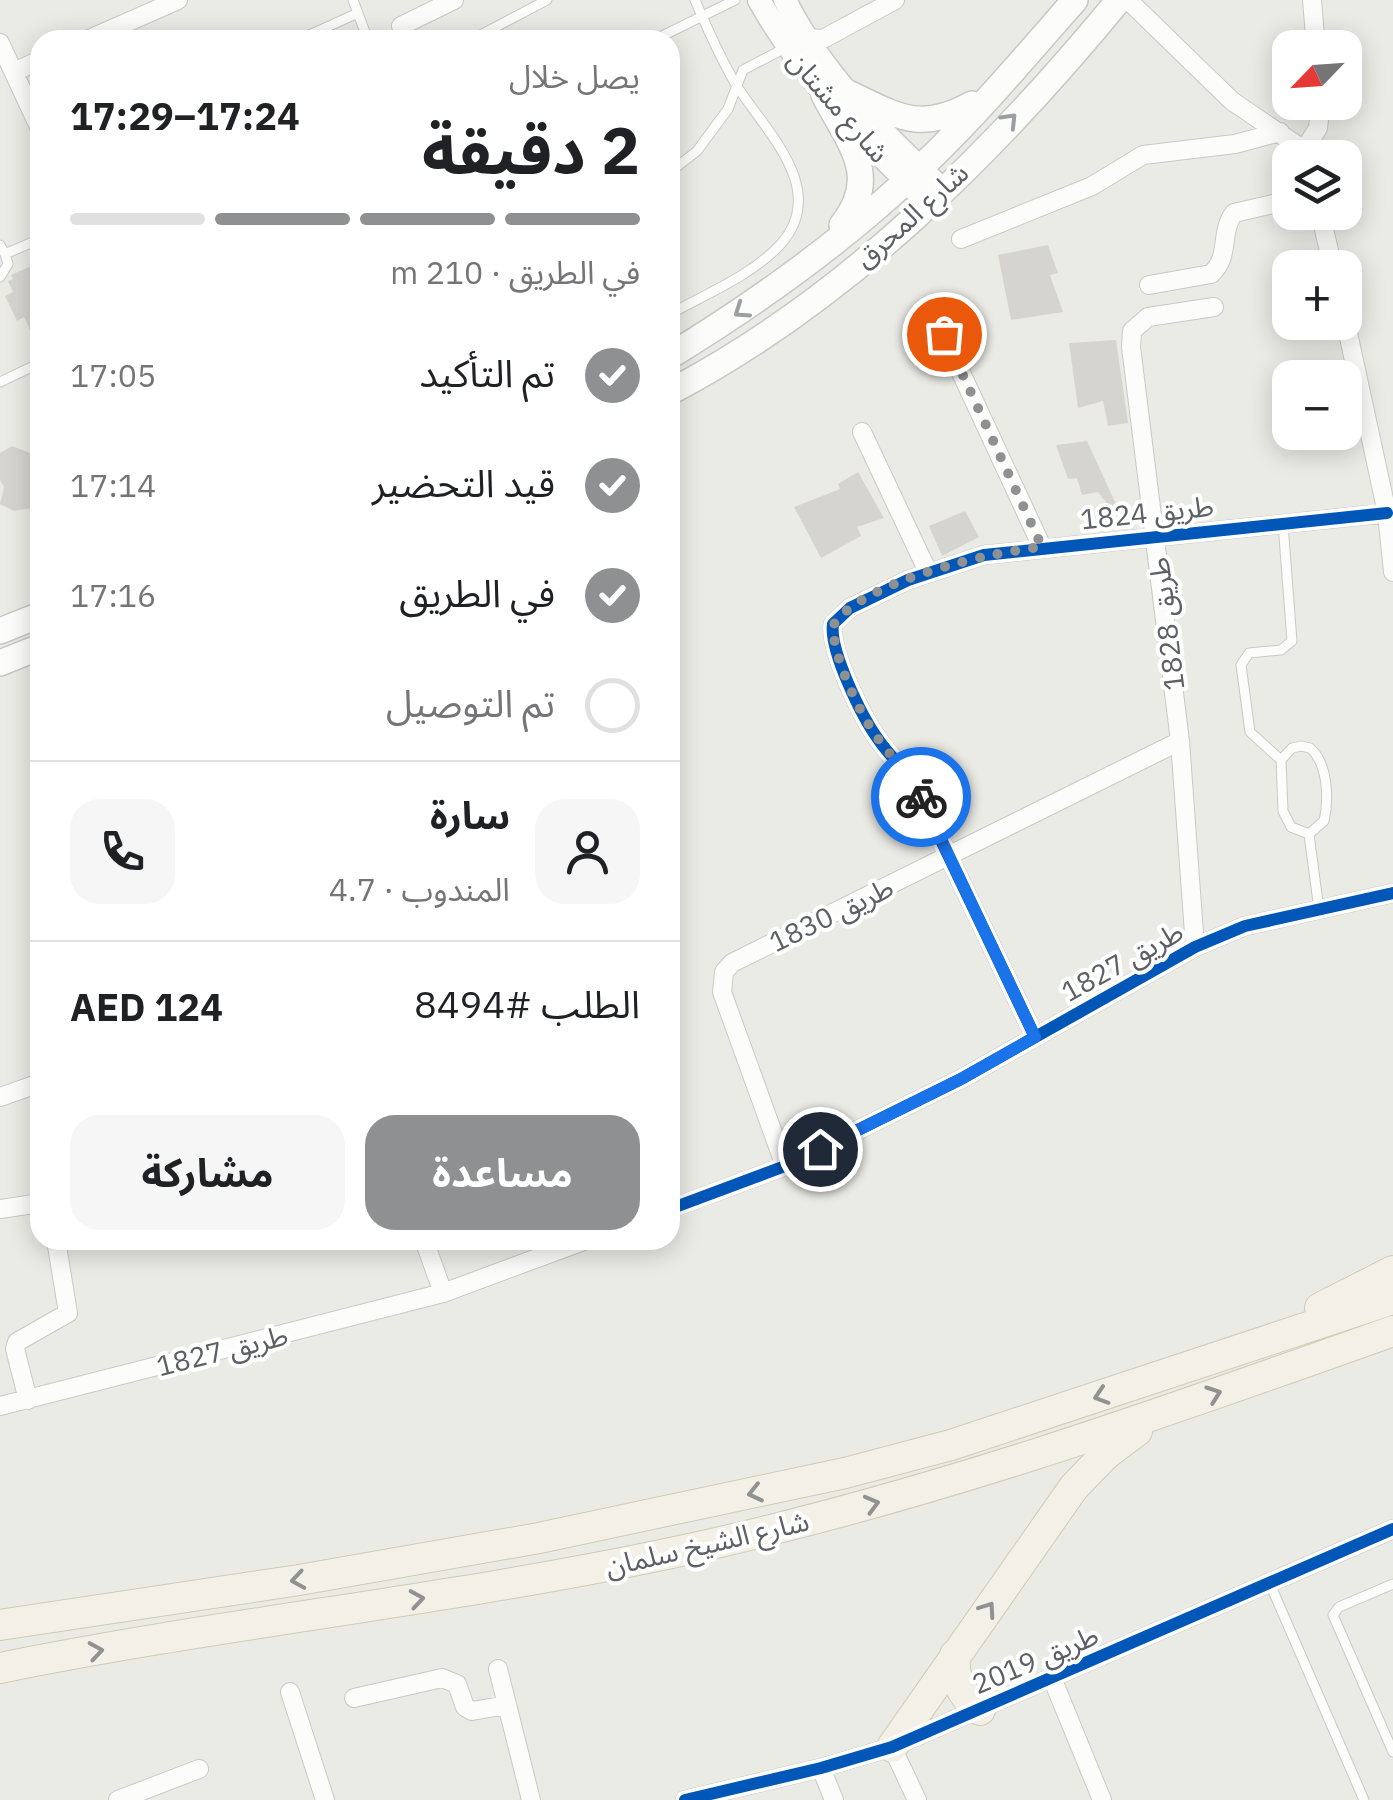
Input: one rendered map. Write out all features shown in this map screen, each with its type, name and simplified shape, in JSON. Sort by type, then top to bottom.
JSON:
[{"type":"main road","name":"شارع المحرق","points":[[680,349],[810,262],[913,175],[994,92],[1075,0]]},
{"type":"main road","name":"شارع المحرق","points":[[680,386],[743,350],[809,304],[936,197],[1120,0]]},
{"type":"main road","points":[[835,93],[897,116],[930,122],[994,92]]},
{"type":"main road","points":[[810,262],[854,210],[862,188],[858,162],[835,93]]},
{"type":"main road","points":[[0,631],[30,618]]},
{"type":"main road","points":[[0,663],[30,651]]},
{"type":"main road","points":[[1230,1352],[1393,1271]]},
{"type":"main road","name":"شارع الشيخ سلمان","points":[[0,1624],[300,1580],[556,1534],[777,1488],[952,1445],[1393,1299]]},
{"type":"main road","name":"شارع الشيخ سلمان","points":[[0,1668],[544,1578],[685,1550],[964,1479],[1393,1331]]},
{"type":"main road","points":[[892,1746],[1074,1486],[1105,1455],[1166,1412]]},
{"type":"main road","points":[[955,1655],[954,1668],[962,1692],[980,1710]]},
{"type":"street","points":[[105,30],[153,5],[178,0]]},
{"type":"street","points":[[401,26],[454,0]]},
{"type":"street","points":[[796,42],[823,39],[895,0]]},
{"type":"street","points":[[1128,0],[1232,101],[1289,140]]},
{"type":"street","points":[[1312,0],[1314,30]]},
{"type":"street","name":"شارع مشتان","points":[[775,5],[796,42],[835,93],[936,197]]},
{"type":"street","points":[[0,44],[30,107]]},
{"type":"street","points":[[14,72],[30,65]]},
{"type":"street","points":[[961,239],[1092,186],[1143,155],[1235,144],[1280,132]]},
{"type":"street","points":[[1149,285],[1210,274],[1224,257],[1226,234],[1234,213],[1272,204]]},
{"type":"street","name":"طريق 1828","points":[[1196,947],[1180,741],[1132,331],[1148,317],[1214,308]]},
{"type":"street","points":[[944,334],[1042,547]]},
{"type":"street","points":[[1350,340],[1387,514],[1393,572]]},
{"type":"street","points":[[862,432],[928,572]]},
{"type":"street","name":"طريق 1824","points":[[947,857],[903,764],[877,739],[831,636],[834,624],[850,608],[928,572],[984,555],[1387,514]]},
{"type":"street","name":"طريق 1830","points":[[785,1166],[722,992],[724,972],[732,963],[1180,741]]},
{"type":"street","points":[[947,857],[1035,1037]]},
{"type":"street","name":"طريق 1827","points":[[680,1205],[785,1166],[961,1079],[1196,947],[1245,926],[1393,893]]},
{"type":"street","points":[[0,1097],[30,1086]]},
{"type":"street","points":[[0,1208],[30,1204]]},
{"type":"street","points":[[28,1400],[15,1349],[17,1342],[63,1319],[69,1308],[58,1250]]},
{"type":"street","points":[[428,1250],[443,1293]]},
{"type":"street","name":"طريق 1827","points":[[0,1406],[443,1293],[559,1250]]},
{"type":"street","name":"طريق 2019","points":[[685,1800],[822,1768],[892,1746],[1393,1529]]},
{"type":"street","points":[[498,1669],[530,1800]]},
{"type":"street","points":[[354,1698],[442,1678],[457,1684],[465,1707],[472,1711],[507,1704]]},
{"type":"street","points":[[1052,1678],[1102,1800]]},
{"type":"street","points":[[290,1692],[325,1800]]},
{"type":"street","points":[[892,1746],[917,1800]]},
{"type":"street","points":[[822,1768],[834,1800]]},
{"type":"street","points":[[118,1800],[199,1769]]},
{"type":"lane","points":[[352,0],[364,30]]},
{"type":"lane","points":[[490,30],[547,0]]},
{"type":"lane","points":[[680,308],[759,263],[782,243],[800,200],[793,174],[762,117],[736,85],[695,0]]},
{"type":"lane","points":[[674,30],[735,0]]},
{"type":"lane","points":[[321,30],[358,14]]},
{"type":"lane","points":[[680,164],[702,145],[728,109],[736,85],[750,63],[796,42]]},
{"type":"lane","points":[[0,277],[8,264],[2,250],[30,241]]},
{"type":"lane","points":[[0,382],[30,368]]},
{"type":"lane","points":[[1281,760],[1250,732],[1241,665],[1250,653],[1281,650],[1292,641],[1283,524]]},
{"type":"lane","points":[[1300,746],[1310,748],[1322,762],[1326,811],[1324,822],[1309,834],[1291,826],[1283,812],[1281,760],[1292,748],[1300,746]]},
{"type":"lane","points":[[1309,834],[1320,910]]},
{"type":"lane","points":[[1270,1584],[1364,1800]]},
{"type":"lane","points":[[1393,1584],[1339,1607],[1334,1615],[1393,1752]]},
{"type":"building","points":[[1048,245],[1058,273],[1050,275],[1063,312],[1011,320],[998,255]]},
{"type":"building","points":[[30,266],[30,330],[24,317],[17,321],[5,296],[13,292],[8,281],[13,279],[11,275]]},
{"type":"building","points":[[1116,340],[1128,423],[1108,426],[1103,401],[1078,408],[1069,343]]},
{"type":"building","points":[[1087,441],[1120,513],[1116,515],[1098,492],[1082,495],[1077,478],[1068,479],[1056,445]]},
{"type":"building","points":[[12,446],[30,453],[30,508],[14,511],[0,504],[4,487],[0,480],[0,453]]},
{"type":"building","points":[[858,472],[884,518],[857,527],[861,536],[821,558],[794,507],[840,489],[838,484]]},
{"type":"building","points":[[965,511],[979,537],[942,556],[929,526]]},
{"type":"cycle path","points":[[1035,1037],[916,788],[878,739],[856,700],[836,650],[833,624],[850,608],[908,580],[984,555],[1387,513]]},
{"type":"cycle path","points":[[680,1205],[785,1166],[961,1079],[1195,947],[1245,926],[1393,893]]},
{"type":"cycle path","points":[[685,1800],[892,1747],[1393,1529]]},
{"type":"way so far","points":[[921,797],[903,764],[877,739],[866,718],[834,647],[834,624],[850,608],[928,572],[984,555],[1042,547],[944,334]]},
{"type":"route","points":[[820,1149],[961,1079],[1035,1037],[921,797]]}]
